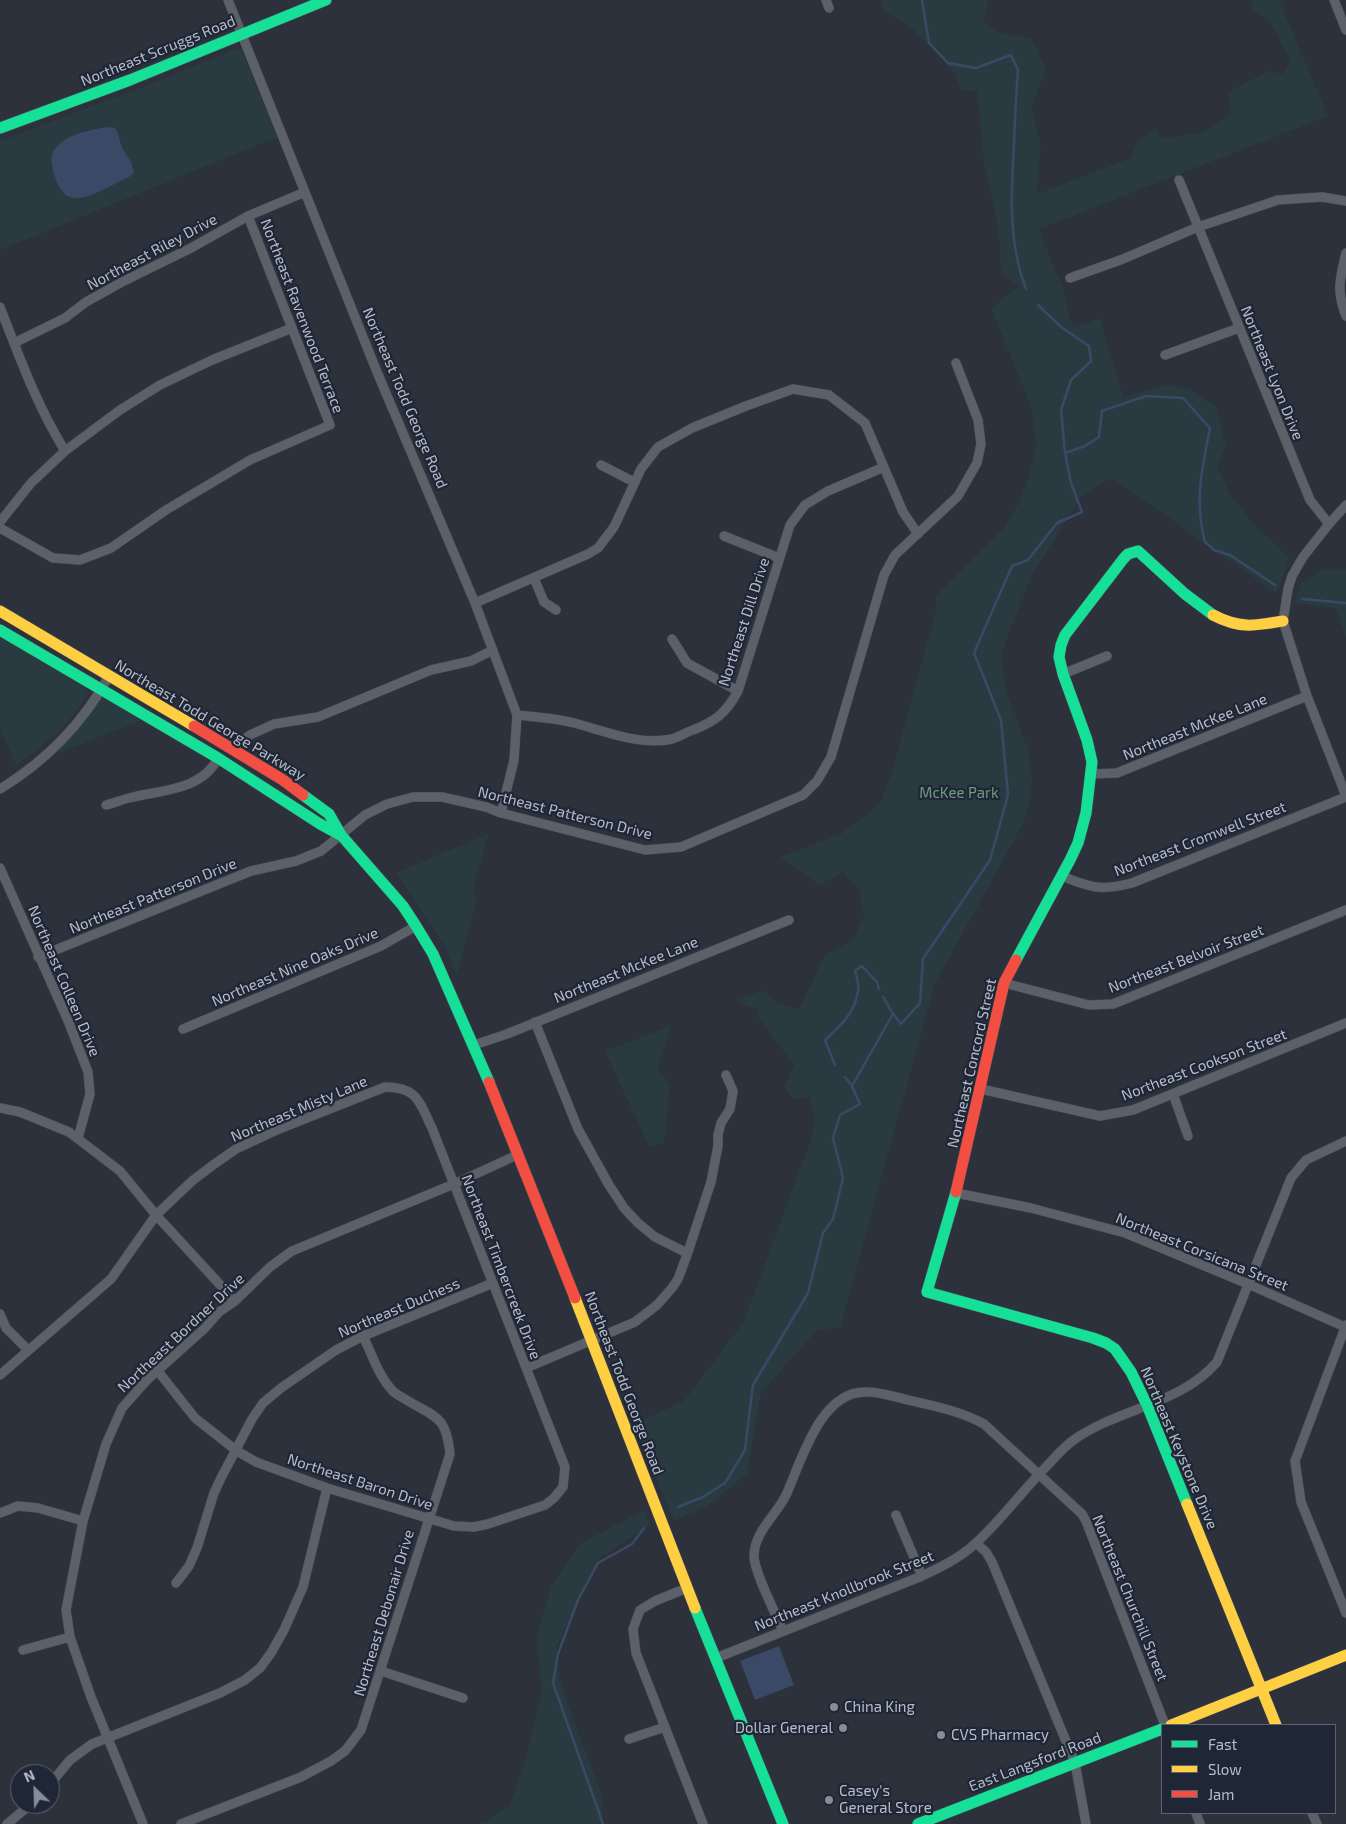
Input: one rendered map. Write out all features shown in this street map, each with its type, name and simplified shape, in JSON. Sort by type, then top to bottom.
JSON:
[{"type":"street","name":"Northeast Todd George Road","points":[[228,0],[380,381],[475,603],[518,715],[514,760],[501,813]]},
{"type":"street","name":"Northeast Scruggs Road","points":[[0,128],[130,80],[326,0]]},
{"type":"street","points":[[1334,0],[1346,30]]},
{"type":"street","name":"Northeast Lyon Drive","points":[[1179,180],[1310,500],[1329,524]]},
{"type":"street","name":"Northeast Riley Drive","points":[[14,343],[45,329],[122,282],[191,248],[248,216],[305,192]]},
{"type":"street","points":[[1070,278],[1198,227],[1278,200],[1322,197],[1346,201]]},
{"type":"street","name":"Northeast Ravenwood Terrace","points":[[0,528],[53,558],[80,560],[111,548],[166,510],[250,460],[330,425],[248,216]]},
{"type":"street","points":[[1346,253],[1339,288],[1341,303],[1346,316]]},
{"type":"street","points":[[0,307],[50,426],[65,451]]},
{"type":"street","points":[[0,522],[31,483],[65,451],[120,410],[160,385],[212,360],[292,328]]},
{"type":"street","points":[[1165,355],[1239,328]]},
{"type":"street","name":"Northeast Patterson Drive","points":[[38,957],[251,871],[296,861],[321,851],[365,815],[387,804],[413,797],[442,797],[486,807],[501,813],[645,850],[681,847],[803,795],[817,782],[831,757],[884,575],[895,555],[958,496],[977,464],[981,444],[979,426],[956,363]]},
{"type":"street","points":[[475,603],[598,548],[614,527],[641,469],[658,447],[692,428],[793,389],[830,395],[865,423],[903,512],[918,534]]},
{"type":"street","points":[[601,465],[634,482]]},
{"type":"street","name":"Northeast Dill Drive","points":[[518,715],[573,722],[611,734],[641,740],[672,739],[719,717],[730,706],[738,692],[790,524],[805,505],[828,491],[884,467]]},
{"type":"street","points":[[1346,505],[1303,557],[1292,576],[1288,589],[1284,621],[1307,696],[1346,797]]},
{"type":"street","points":[[724,536],[779,558]]},
{"type":"street","name":"Northeast Concord Street","points":[[928,1292],[956,1192],[1004,983],[1062,876],[1078,842],[1084,820],[1092,762],[1087,740],[1063,674],[1059,657],[1065,635],[1124,558],[1128,554],[1138,551],[1182,592],[1228,623],[1245,626],[1284,621]]},
{"type":"street","points":[[534,578],[544,602],[556,610]]},
{"type":"street","name":"Northeast Todd George Parkway","points":[[0,612],[232,748],[283,780],[329,814],[341,835],[403,906],[433,954]]},
{"type":"street","points":[[0,630],[218,758],[320,824],[341,835]]},
{"type":"street","points":[[672,639],[688,663],[738,692]]},
{"type":"street","points":[[232,748],[250,735],[274,724],[318,717],[431,670],[471,661],[493,650]]},
{"type":"street","points":[[1063,674],[1107,656]]},
{"type":"street","points":[[0,789],[17,779],[61,742],[102,690],[109,676]]},
{"type":"street","name":"Northeast McKee Lane","points":[[1091,774],[1117,773],[1307,696]]},
{"type":"street","points":[[106,805],[128,798],[188,785],[206,774],[214,766],[218,758]]},
{"type":"street","name":"Northeast Cromwell Street","points":[[1062,876],[1094,887],[1111,889],[1132,883],[1346,797]]},
{"type":"street","name":"Northeast Colleen Drive","points":[[0,868],[69,1024],[88,1072],[90,1094],[78,1138]]},
{"type":"street","name":"Northeast Belvoir Street","points":[[1004,983],[1089,1005],[1113,1004],[1346,910]]},
{"type":"street","name":"Northeast McKee Lane","points":[[474,1045],[789,920]]},
{"type":"street","name":"Northeast Nine Oaks Drive","points":[[183,1029],[381,946],[416,926]]},
{"type":"street","name":"Northeast Todd George Road","points":[[433,954],[474,1045],[783,1824]]},
{"type":"street","points":[[535,1022],[578,1129],[624,1208],[655,1237],[688,1253]]},
{"type":"street","name":"Northeast Cookson Street","points":[[981,1089],[1100,1116],[1133,1110],[1346,1023]]},
{"type":"street","points":[[526,1368],[635,1322],[657,1305],[678,1279],[711,1182],[721,1123],[730,1108],[733,1091],[726,1075]]},
{"type":"street","name":"Northeast Misty Lane","points":[[0,1375],[111,1279],[156,1215],[192,1181],[236,1150],[279,1129],[385,1087],[399,1087]]},
{"type":"street","name":"Northeast Timbercreek Drive","points":[[399,1087],[410,1091],[418,1100],[454,1184],[565,1468]]},
{"type":"street","points":[[1173,1094],[1188,1136]]},
{"type":"street","points":[[0,1108],[28,1115],[60,1128],[78,1138],[120,1171],[156,1215],[235,1301]]},
{"type":"street","name":"Northeast Knollbrook Street","points":[[716,1658],[922,1576],[950,1563],[976,1543],[1039,1474],[1075,1439],[1104,1422],[1188,1388],[1206,1374],[1217,1362],[1291,1178],[1306,1160],[1346,1141]]},
{"type":"street","name":"Northeast Bordner Drive","points":[[143,1824],[88,1690],[70,1637],[66,1610],[82,1521],[106,1444],[122,1408],[157,1370],[205,1328],[219,1312],[235,1301],[270,1267],[292,1251],[454,1184],[517,1155]]},
{"type":"street","name":"Northeast Corsicana Street","points":[[956,1192],[1030,1208],[1125,1233],[1346,1326]]},
{"type":"street","name":"Northeast Duchess","points":[[176,1583],[194,1554],[214,1493],[252,1419],[263,1403],[316,1362],[363,1336],[493,1283]]},
{"type":"street","name":"Northeast Keystone Drive","points":[[928,1292],[1110,1344],[1134,1374],[1276,1724]]},
{"type":"street","points":[[0,1314],[6,1328],[28,1350]]},
{"type":"street","points":[[1346,1326],[1295,1462],[1301,1502],[1346,1613]]},
{"type":"street","name":"Northeast Debonair Drive","points":[[181,1824],[301,1777],[346,1751],[361,1730],[450,1454],[448,1438],[441,1421],[394,1392],[383,1379],[363,1336]]},
{"type":"street","name":"Northeast Baron Drive","points":[[157,1370],[195,1418],[236,1451],[256,1462],[328,1488],[454,1526],[474,1527],[534,1509],[550,1501],[563,1486],[565,1468]]},
{"type":"street","name":"Northeast Churchill Street","points":[[782,1631],[756,1567],[754,1558],[756,1544],[761,1533],[785,1498],[823,1415],[834,1403],[858,1392],[872,1392],[965,1414],[984,1424],[1082,1514],[1165,1724]]},
{"type":"street","points":[[60,1772],[70,1760],[92,1744],[108,1736],[220,1693],[244,1680],[260,1668],[284,1630],[303,1587],[328,1488]]},
{"type":"street","points":[[0,1513],[18,1506],[38,1508],[82,1521]]},
{"type":"street","points":[[896,1515],[922,1576]]},
{"type":"street","points":[[976,1543],[986,1552],[992,1562],[1075,1763],[1086,1824]]},
{"type":"street","points":[[688,1588],[656,1601],[640,1610],[632,1629],[636,1653],[703,1824]]},
{"type":"street","points":[[23,1650],[70,1637]]},
{"type":"street","points":[[1174,1724],[1346,1655]]},
{"type":"street","points":[[381,1671],[463,1698]]},
{"type":"street","points":[[629,1739],[665,1726]]},
{"type":"street","name":"East Langsford Road","points":[[918,1824],[1161,1729]]},
{"type":"street","points":[[7,1824],[19,1814]]},
{"type":"green space","name":"McKee Park","points":[[882,0],[988,0],[984,23],[1002,33],[1032,39],[1046,70],[1031,109],[1041,144],[1037,194],[1131,158],[1138,139],[1156,129],[1162,139],[1204,132],[1231,113],[1228,92],[1268,71],[1283,74],[1291,62],[1269,20],[1252,9],[1251,0],[1279,0],[1328,116],[1039,229],[1057,276],[1065,290],[1063,292],[1073,328],[1100,318],[1123,397],[1168,384],[1189,389],[1217,407],[1226,447],[1217,465],[1230,495],[1255,526],[1290,558],[1276,593],[1112,478],[1083,494],[1033,573],[1001,656],[1007,693],[1028,749],[1032,782],[1029,805],[1023,824],[935,983],[840,1328],[817,1330],[761,1393],[747,1474],[709,1505],[674,1521],[634,1424],[684,1401],[743,1323],[812,1137],[815,1119],[809,1096],[794,1100],[784,1087],[794,1065],[759,1018],[759,1010],[735,1001],[764,990],[773,1001],[799,1009],[825,955],[853,940],[864,917],[859,890],[843,872],[819,885],[780,857],[841,834],[880,804],[892,771],[936,611],[936,596],[1002,530],[1019,503],[1029,477],[1036,443],[1031,406],[991,308],[1020,286],[1001,274],[999,231],[984,162],[977,91],[961,90],[953,71],[910,26],[882,10]]},
{"type":"green space","points":[[238,48],[243,53],[277,137],[0,250],[0,141],[143,87]],"holes":[[[109,127],[134,168],[64,193],[51,167],[57,146],[85,130]]]},
{"type":"green space","points":[[1324,569],[1346,570],[1346,637],[1335,608],[1294,603],[1301,583]]},
{"type":"green space","points":[[0,631],[87,686],[88,692],[66,724],[47,742],[16,765],[0,728]]},
{"type":"green space","points":[[110,697],[146,718],[54,755],[76,731],[98,701],[102,698]]},
{"type":"green space","points":[[488,834],[472,893],[477,899],[457,974],[445,947],[396,873]]},
{"type":"green space","points":[[671,1026],[658,1068],[670,1085],[664,1142],[650,1148],[605,1051]]},
{"type":"green space","points":[[645,1510],[650,1525],[600,1558],[557,1645],[560,1682],[603,1799],[601,1824],[475,1824],[485,1821],[509,1806],[525,1762],[542,1691],[536,1637],[552,1585],[581,1543]]},
{"type":"water","points":[[115,128],[117,131],[122,148],[131,162],[134,172],[131,176],[90,195],[78,198],[67,195],[58,184],[53,172],[51,160],[54,150],[71,136],[94,129]]},
{"type":"water","points":[[779,1646],[794,1685],[755,1700],[740,1661]]},
{"type":"waterway","points":[[922,0],[929,43],[948,63],[976,68],[1011,55],[1018,70],[1012,180],[1012,217],[1016,254],[1026,289]]},
{"type":"waterway","points":[[678,1507],[703,1497],[725,1483],[745,1450],[753,1385],[808,1293],[823,1233],[833,1219],[843,1178],[833,1138],[840,1115],[860,1104],[852,1086],[893,1014],[901,1024],[920,1003],[923,959],[990,860],[1008,795],[1001,720],[974,653],[1012,566],[1028,560],[1057,523],[1082,512],[1071,483],[1065,453],[1061,410],[1071,380],[1091,361],[1089,346],[1061,327],[1038,305]]},
{"type":"waterway","points":[[1065,453],[1085,446],[1099,437],[1102,411],[1146,396],[1183,398],[1210,428],[1200,485],[1200,513],[1205,542],[1214,550],[1230,555],[1275,585]]},
{"type":"waterway","points":[[1302,599],[1346,603]]},
{"type":"waterway","points":[[835,1065],[825,1040],[841,1024],[854,1006],[858,989],[855,971],[862,966],[877,982],[879,989]]},
{"type":"waterway","points":[[883,997],[893,1014]]},
{"type":"waterway","points":[[845,1077],[852,1086]]},
{"type":"waterway","points":[[603,1824],[553,1683],[558,1654],[578,1600],[598,1563],[632,1544],[644,1528]]},
{"type":"traffic: fast","points":[[0,128],[130,80],[326,0]]},
{"type":"traffic: fast","points":[[1016,960],[1070,860],[1078,843],[1086,813],[1092,762],[1087,740],[1063,674],[1059,657],[1065,635],[1124,558],[1128,554],[1138,551],[1185,594],[1213,615]]},
{"type":"traffic: fast","points":[[0,630],[218,758],[340,835]]},
{"type":"traffic: fast","points":[[303,795],[329,814],[341,835],[403,906],[416,926],[433,954],[489,1082]]},
{"type":"traffic: fast","points":[[956,1192],[927,1292],[1093,1338],[1115,1349],[1131,1372],[1147,1405],[1187,1504]]},
{"type":"traffic: fast","points":[[695,1608],[783,1824]]},
{"type":"traffic: fast","points":[[918,1824],[1161,1729]]},
{"type":"traffic: slow","points":[[0,611],[194,726]]},
{"type":"traffic: slow","points":[[1213,615],[1231,623],[1247,625],[1283,621]]},
{"type":"traffic: slow","points":[[575,1298],[695,1608]]},
{"type":"traffic: slow","points":[[1187,1504],[1276,1724]]},
{"type":"traffic: slow","points":[[1174,1724],[1346,1655]]},
{"type":"traffic: jam","points":[[194,726],[283,780],[303,795]]},
{"type":"traffic: jam","points":[[956,1192],[1004,983],[1016,960]]},
{"type":"traffic: jam","points":[[489,1082],[575,1298]]},
{"type":"place","name":"China King","points":[[834,1707]]},
{"type":"place","name":"Dollar General","points":[[843,1728]]},
{"type":"place","name":"CVS Pharmacy","points":[[941,1735]]},
{"type":"place","name":"Casey's General Store","points":[[829,1800]]}]
